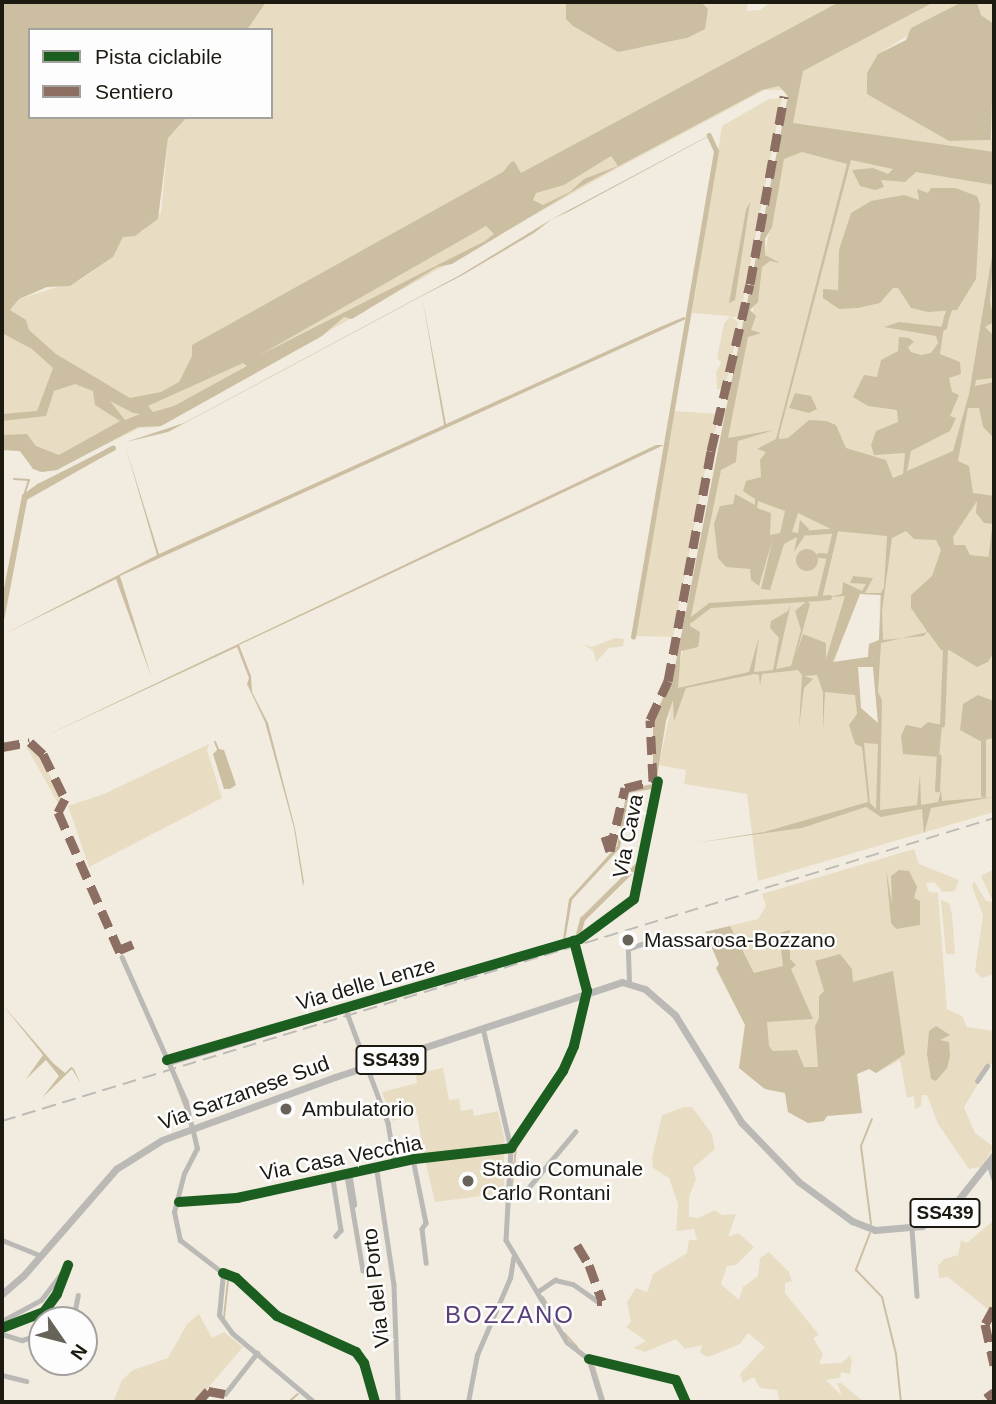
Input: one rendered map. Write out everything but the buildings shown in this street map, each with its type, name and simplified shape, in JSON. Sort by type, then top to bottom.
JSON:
[{"type":"main road","name":"SS439","points":[[589,990],[629,982],[675,1015],[704,1058],[723,1098],[771,1155],[812,1193],[871,1229],[912,1229],[955,1204],[992,1157]]},
{"type":"main road","name":"Via Sarzanese Sud","points":[[2,1294],[116,1169],[192,1127],[589,990]]},
{"type":"street","name":"Via Cava","points":[[574,941],[634,899],[658,781]]},
{"type":"street","points":[[511,1148],[568,1061],[589,990],[574,941]]},
{"type":"street","name":"Via delle Lenze","points":[[168,1062],[574,941]]},
{"type":"street","points":[[629,982],[628,949],[650,941]]},
{"type":"street","points":[[122,957],[186,1101],[197,1148],[184,1173],[174,1227],[180,1240],[223,1273],[236,1278],[277,1316],[356,1352],[364,1363],[375,1402]]},
{"type":"street","points":[[346,1010],[388,1123],[395,1164]]},
{"type":"street","points":[[468,1402],[477,1355],[514,1266],[504,1228],[509,1198],[511,1148],[483,1028]]},
{"type":"street","points":[[977,1081],[987,1066]]},
{"type":"street","points":[[509,1198],[530,1187],[575,1132]]},
{"type":"street","name":"Via Casa Vecchia","points":[[179,1202],[237,1198],[377,1171],[413,1159],[511,1148]]},
{"type":"street","points":[[992,1157],[994,1179]]},
{"type":"street","points":[[413,1159],[426,1223],[422,1229],[426,1263]]},
{"type":"street","name":"Via del Porto","points":[[377,1171],[394,1285],[398,1402]]},
{"type":"street","points":[[349,1176],[363,1271]]},
{"type":"street","name":"Via Casa Vecchia","points":[[349,1176],[357,1220]]},
{"type":"street","points":[[332,1179],[341,1230],[337,1236]]},
{"type":"street","points":[[955,1204],[959,1213]]},
{"type":"street","points":[[912,1229],[917,1296]]},
{"type":"street","points":[[2,1240],[39,1255]]},
{"type":"street","points":[[513,1257],[539,1291],[567,1342],[590,1359],[676,1380],[686,1402]]},
{"type":"street","points":[[2,1321],[41,1300],[68,1265],[57,1294],[44,1312],[2,1328]]},
{"type":"street","points":[[223,1273],[223,1323],[314,1402]]},
{"type":"street","points":[[539,1291],[555,1280],[573,1284],[597,1301]]},
{"type":"street","points":[[76,1306],[78,1295]]},
{"type":"street","points":[[2,1334],[22,1340],[28,1338]]},
{"type":"street","points":[[225,1394],[257,1353]]},
{"type":"street","points":[[590,1359],[602,1402]]},
{"type":"street","points":[[2,1375],[26,1381]]},
{"type":"shaded area","points":[[2,2],[266,2],[248,28],[28,28],[28,119],[185,119],[168,138],[158,219],[135,236],[123,237],[113,257],[70,286],[47,287],[19,299],[10,310],[26,320],[29,330],[56,354],[130,398],[161,392],[179,382],[192,356],[192,345],[503,172],[514,161],[521,173],[839,2],[934,2],[803,71],[793,123],[994,152],[994,185],[916,172],[905,182],[881,180],[884,187],[875,190],[860,186],[852,170],[873,168],[888,174],[893,169],[851,160],[779,439],[788,438],[809,420],[826,421],[836,425],[846,448],[886,460],[893,478],[903,474],[905,453],[874,455],[871,445],[876,431],[898,422],[897,410],[868,406],[853,397],[864,375],[877,377],[881,360],[898,351],[899,337],[909,338],[914,342],[908,347],[911,352],[921,355],[931,353],[938,343],[936,336],[884,327],[899,322],[944,327],[940,354],[960,362],[961,374],[949,378],[952,392],[959,395],[950,416],[956,418],[950,431],[911,451],[907,471],[953,451],[969,394],[994,244],[990,301],[994,322],[985,327],[994,336],[994,378],[976,380],[975,386],[994,382],[994,438],[983,427],[979,408],[968,408],[958,461],[969,466],[973,493],[994,496],[994,524],[984,523],[976,513],[977,501],[953,537],[954,545],[965,545],[970,555],[989,557],[994,577],[994,652],[988,662],[977,667],[949,650],[941,650],[926,632],[911,608],[911,595],[932,576],[941,550],[936,540],[914,539],[906,531],[892,538],[882,611],[883,640],[902,638],[881,643],[878,692],[882,700],[880,810],[917,805],[920,774],[921,805],[938,802],[941,790],[942,801],[994,797],[931,808],[924,834],[922,809],[881,817],[866,807],[802,828],[695,843],[764,832],[868,802],[862,747],[855,744],[849,725],[857,714],[855,695],[825,692],[823,732],[823,692],[817,675],[804,676],[813,679],[804,688],[799,728],[802,675],[798,670],[762,674],[760,686],[759,675],[755,674],[686,688],[674,721],[673,700],[666,721],[656,783],[652,789],[629,793],[620,848],[572,900],[565,941],[349,1007],[563,939],[569,899],[617,846],[627,789],[653,784],[653,719],[673,677],[788,96],[779,86],[762,90],[585,184],[452,264],[437,267],[352,319],[344,317],[322,336],[161,426],[138,427],[57,470],[42,472],[33,469],[20,451],[2,450],[2,435],[27,434],[36,446],[59,455],[120,421],[95,405],[93,391],[75,384],[54,391],[46,416],[2,421],[2,414],[37,411],[53,368],[32,349],[2,333]],"holes":[[[802,152],[847,164],[776,439],[757,449],[766,452],[760,460],[761,477],[746,481],[743,491],[755,499],[755,505],[735,494],[733,504],[720,506],[714,524],[718,558],[726,567],[750,569],[751,580],[759,586],[773,538],[761,589],[770,590],[784,544],[797,537],[794,552],[809,529],[800,520],[798,533],[792,532],[798,513],[835,531],[887,536],[884,587],[881,593],[865,593],[873,578],[853,576],[850,583],[866,584],[862,591],[843,582],[842,594],[829,597],[845,596],[826,659],[826,643],[803,634],[796,655],[810,604],[807,601],[795,611],[801,630],[791,666],[776,669],[791,603],[788,611],[771,621],[770,628],[779,638],[773,670],[754,672],[759,637],[749,672],[678,688],[681,651],[698,647],[700,632],[690,626],[690,621],[721,470],[736,462],[738,441],[774,430],[728,438],[748,337],[761,333],[751,330],[756,316],[750,310],[758,302],[762,267],[770,261],[780,263],[765,255],[765,239],[772,227],[784,159]],[[611,156],[618,166],[584,179],[570,192],[543,205],[533,200],[536,193],[564,185]],[[486,226],[494,234],[485,241],[258,356]],[[243,363],[247,366],[174,406],[153,412],[148,406]],[[110,401],[133,413],[140,414],[125,420]],[[758,501],[785,511],[780,533],[770,535],[771,513],[757,508]],[[860,594],[881,595],[879,640],[869,644],[868,657],[833,662]],[[858,667],[873,667],[878,723],[861,708]],[[864,743],[878,744],[876,809],[870,803]]]},
{"type":"shaded area","points":[[266,2],[566,2],[566,19],[644,47],[687,38],[708,9],[701,2],[748,2],[747,11],[760,10],[771,2],[962,2],[878,54],[923,126],[949,141],[991,140],[994,133],[994,812],[758,881],[747,794],[684,784],[686,770],[659,765],[771,223],[790,112],[785,90],[765,90],[605,175],[159,427],[140,428],[62,466],[39,472],[19,451],[2,450],[2,321],[19,299],[80,280],[113,257],[123,237],[143,231],[161,213],[168,138],[185,119],[273,119],[273,28],[248,28]],"holes":[[[860,594],[880,595],[879,640],[869,644],[868,657],[834,662]],[[858,667],[873,667],[878,723],[861,708]]]},
{"type":"shaded area","points":[[566,2],[701,2],[708,9],[705,29],[687,38],[618,52],[573,26],[566,19]]},
{"type":"shaded area","points":[[962,2],[977,2],[981,15],[994,24],[991,140],[949,141],[867,94],[867,73],[878,54],[906,40],[911,28]]},
{"type":"shaded area","points":[[977,2],[994,2],[994,24],[981,15]]},
{"type":"shaded area","points":[[782,98],[740,317],[731,317],[738,322],[730,370],[723,389],[717,389],[716,372],[721,363],[717,358],[724,324],[730,316],[692,313],[722,126],[769,99]]},
{"type":"shaded area","points":[[708,136],[709,136],[568,212],[552,219]]},
{"type":"shaded area","points":[[931,188],[955,188],[977,196],[980,205],[976,279],[957,310],[928,312],[911,308],[898,288],[893,288],[880,303],[858,308],[839,309],[823,298],[823,289],[838,290],[839,250],[851,213],[871,201],[904,195],[919,200],[917,189],[928,193]]},
{"type":"shaded area","points":[[750,202],[735,300],[729,303],[746,210]]},
{"type":"shaded area","points":[[552,219],[534,233],[461,276],[168,432],[126,442],[184,423],[460,275]]},
{"type":"shaded area","points":[[422,296],[446,424],[660,327],[684,317],[686,319],[120,576],[152,679],[116,579],[2,635],[157,555],[125,445],[159,554],[444,425]]},
{"type":"shaded area","points":[[795,393],[811,396],[817,409],[809,413],[789,408]]},
{"type":"shaded area","points":[[673,411],[720,414],[708,455],[673,637],[634,636]]},
{"type":"shaded area","points":[[656,445],[664,445],[239,645],[251,676],[252,692],[268,723],[295,828],[303,886],[294,828],[265,722],[247,684],[249,678],[237,647],[39,739]]},
{"type":"shaded area","points":[[807,549],[815,552],[818,560],[815,568],[807,571],[799,568],[796,560],[799,552]]},
{"type":"shaded area","points":[[615,638],[624,639],[623,646],[609,648],[596,662],[593,650],[582,644],[592,647]]},
{"type":"shaded area","points":[[978,695],[994,701],[994,738],[980,741],[960,730],[963,704]]},
{"type":"shaded area","points":[[928,722],[942,725],[939,757],[903,754],[901,736],[906,725],[921,728]]},
{"type":"shaded area","points":[[33,744],[63,800],[59,805],[26,746]]},
{"type":"shaded area","points":[[209,744],[207,750],[222,798],[89,867],[68,806],[104,794]]},
{"type":"shaded area","points":[[218,749],[224,750],[236,785],[230,789],[224,789],[213,754]]},
{"type":"shaded area","points":[[914,849],[919,864],[959,880],[955,891],[943,892],[934,882],[926,883],[929,892],[938,893],[947,1009],[962,1016],[967,1027],[994,1031],[994,1065],[990,1064],[964,1107],[975,1133],[994,1147],[981,1167],[969,1169],[938,1124],[927,1095],[922,1095],[921,1106],[915,1109],[914,1096],[907,1098],[900,1060],[876,1073],[869,1069],[857,1074],[862,1113],[827,1116],[824,1121],[808,1123],[788,1112],[785,1093],[765,1089],[739,1068],[745,1025],[716,968],[719,964],[705,932],[758,919],[766,906],[762,894]]},
{"type":"shaded area","points":[[886,869],[892,904],[891,876],[899,870],[909,871],[917,887],[914,898],[920,901],[920,925],[896,929],[891,923]]},
{"type":"shaded area","points":[[994,869],[994,974],[982,978],[975,971],[983,915],[972,886],[974,881],[986,901],[993,902],[981,876]]},
{"type":"shaded area","points":[[941,900],[949,903],[952,914],[955,954],[946,954]]},
{"type":"shaded area","points":[[730,926],[754,973],[783,966],[779,933],[790,930],[790,959],[796,965],[791,969],[813,1019],[767,1022],[769,1046],[773,1051],[797,1050],[804,1067],[818,1067],[815,1026],[819,1018],[819,996],[824,991],[815,961],[840,954],[852,969],[853,982],[893,971],[905,1054],[876,1073],[869,1069],[857,1074],[862,1113],[827,1116],[824,1121],[808,1123],[788,1112],[785,1093],[765,1089],[739,1068],[745,1025],[716,968],[719,964],[705,932]]},
{"type":"shaded area","points":[[2,1004],[53,1063],[65,1073],[71,1067],[74,1069],[81,1084],[72,1069],[42,1098],[59,1076],[46,1060],[26,1079],[43,1055]]},
{"type":"shaded area","points":[[936,1026],[950,1035],[940,1040],[949,1042],[950,1056],[947,1068],[936,1081],[931,1079],[927,1054],[929,1031]]},
{"type":"shaded area","points":[[420,1052],[424,1072],[443,1068],[449,1100],[459,1099],[461,1111],[473,1109],[474,1116],[498,1111],[505,1141],[502,1145],[439,1157],[424,1155],[417,1114],[392,1121],[382,1092],[417,1083],[411,1055]]},
{"type":"shaded area","points":[[692,1107],[712,1134],[715,1149],[693,1168],[696,1179],[689,1197],[689,1217],[698,1218],[715,1210],[722,1215],[736,1214],[728,1237],[738,1233],[754,1247],[736,1265],[727,1266],[721,1284],[739,1300],[743,1287],[758,1276],[760,1258],[769,1252],[789,1272],[792,1281],[785,1283],[785,1293],[819,1335],[813,1338],[823,1354],[819,1364],[842,1363],[850,1355],[850,1374],[841,1372],[840,1378],[826,1380],[842,1396],[837,1383],[841,1383],[864,1402],[780,1402],[777,1390],[760,1388],[754,1377],[743,1383],[740,1374],[765,1347],[748,1333],[740,1344],[708,1357],[700,1353],[702,1345],[685,1349],[676,1339],[645,1352],[633,1348],[646,1341],[626,1327],[631,1322],[627,1302],[636,1288],[647,1292],[653,1274],[687,1253],[689,1240],[697,1240],[694,1229],[676,1231],[678,1204],[669,1178],[653,1168],[652,1158],[662,1115]]},
{"type":"shaded area","name":"Stadio Comunale Carlo Rontani","points":[[504,1149],[504,1193],[435,1202],[425,1160]]},
{"type":"shaded area","points":[[994,1220],[994,1306],[990,1311],[948,1277],[939,1278],[938,1266],[944,1259],[958,1255],[961,1240],[967,1243]]},
{"type":"shaded area","points":[[199,1314],[212,1338],[224,1332],[243,1347],[196,1402],[113,1402],[122,1380],[133,1370],[168,1358],[187,1324]]},
{"type":"waterway","points":[[633,637],[716,151],[709,136]]},
{"type":"waterway","points":[[949,310],[944,327],[946,317],[949,310]]},
{"type":"waterway","points":[[2,609],[24,496],[38,486],[113,448],[25,498],[2,618]]},
{"type":"waterway","points":[[14,479],[29,480],[24,495]]},
{"type":"waterway","points":[[989,569],[994,530]]},
{"type":"waterway","points":[[690,620],[710,605],[819,598],[835,531],[807,533]]},
{"type":"waterway","points":[[819,555],[829,556]]},
{"type":"waterway","points":[[819,598],[829,597]]},
{"type":"waterway","points":[[942,725],[945,651]]},
{"type":"waterway","points":[[983,740],[983,795]]},
{"type":"waterway","points":[[215,742],[218,749]]},
{"type":"waterway","points":[[937,790],[939,757]]},
{"type":"waterway","points":[[577,938],[582,919],[640,862]]},
{"type":"waterway","points":[[580,949],[590,988]]},
{"type":"waterway","points":[[580,1029],[589,997]]},
{"type":"waterway","points":[[240,1039],[348,1006]]},
{"type":"waterway","points":[[511,1193],[516,1148],[567,1071],[579,1034]]},
{"type":"waterway","points":[[168,1062],[186,1110]]},
{"type":"waterway","points":[[871,1224],[861,1146],[872,1119]]},
{"type":"waterway","points":[[870,1233],[856,1270],[882,1297],[896,1354],[901,1402]]},
{"type":"waterway","points":[[224,1318],[228,1281]]},
{"type":"waterway","points":[[543,1297],[559,1325]]},
{"type":"waterway","points":[[564,1333],[577,1347]]},
{"type":"waterway","points":[[594,1367],[605,1402]]},
{"type":"waterway","points":[[291,1400],[298,1394]]},
{"type":"railway","points":[[2,1121],[994,818]]},
{"type":"marked path","points":[[605,836],[610,851],[625,788],[653,781],[650,720],[668,681],[711,451],[750,284],[784,96]]},
{"type":"marked path","points":[[2,747],[30,742],[43,754],[65,799],[58,812],[122,957]]},
{"type":"marked path","points":[[119,950],[133,944]]},
{"type":"marked path","points":[[955,1204],[959,1213]]},
{"type":"marked path","points":[[577,1245],[589,1265],[602,1301],[597,1301]]},
{"type":"marked path","points":[[994,1308],[985,1324],[994,1365]]},
{"type":"marked path","points":[[198,1402],[208,1391],[225,1394]]},
{"type":"marked path","points":[[986,1398],[994,1392]]},
{"type":"cycle path","points":[[167,1060],[580,939],[634,899],[658,781]]},
{"type":"cycle path","points":[[179,1202],[237,1198],[415,1159],[511,1148],[563,1071],[574,1046],[587,991],[574,941]]},
{"type":"cycle path","points":[[2,1328],[44,1312],[57,1294],[68,1265]]},
{"type":"cycle path","points":[[223,1273],[236,1278],[277,1316],[356,1352],[364,1363],[375,1402]]},
{"type":"cycle path","points":[[589,1359],[676,1380],[686,1402]]},
{"type":"place","name":"Massarosa-Bozzano","points":[[628,940]]},
{"type":"place","name":"Ambulatorio","points":[[286,1109]]},
{"type":"place","name":"Stadio Comunale Carlo Rontani","points":[[468,1181]]},
{"type":"district","name":"BOZZANO","points":[[510,1315]]}]
